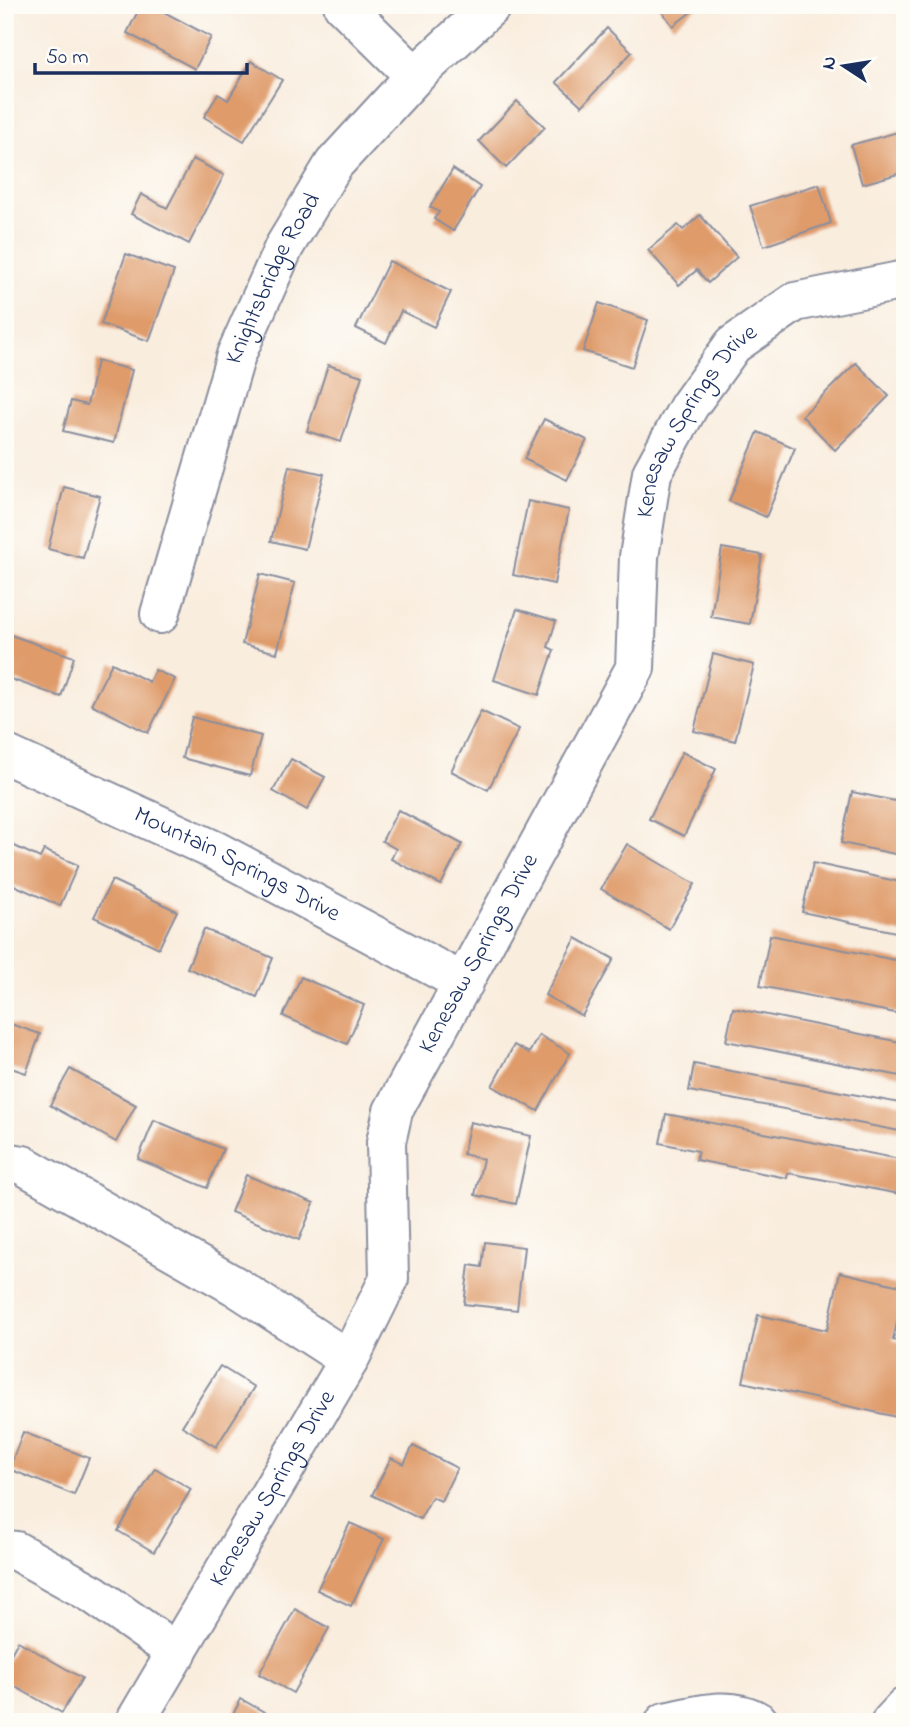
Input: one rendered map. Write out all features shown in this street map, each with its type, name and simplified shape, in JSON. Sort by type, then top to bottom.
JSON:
[{"type":"street","points":[[343,5],[415,76]]},
{"type":"street","name":"Knightsbridge Road","points":[[160,614],[236,355],[284,247],[334,164],[415,76],[492,5]]},
{"type":"street","name":"Kenesaw Springs Drive","points":[[135,1722],[349,1360],[389,1279],[386,1142],[393,1111],[635,668],[639,557],[652,473],[689,405],[733,345],[795,302],[905,280]]},
{"type":"street","name":"Mountain Springs Drive","points":[[5,754],[216,851],[464,983]]},
{"type":"street","points":[[5,1162],[23,1165],[223,1279],[349,1360]]},
{"type":"street","points":[[5,1550],[16,1551],[93,1594],[177,1653]]},
{"type":"street","points":[[891,1722],[905,1707]]},
{"type":"street","points":[[665,1722],[716,1712],[735,1713],[759,1722]]},
{"type":"building","points":[[141,5],[151,5],[211,37],[195,69],[127,33]]},
{"type":"building","points":[[657,5],[700,5],[673,26]]},
{"type":"building","points":[[607,28],[632,52],[582,106],[556,82]]},
{"type":"building","points":[[251,61],[282,80],[244,141],[204,117],[218,94],[228,100]]},
{"type":"building","points":[[517,101],[545,127],[506,168],[479,141]]},
{"type":"building","points":[[905,130],[905,172],[862,184],[851,145]]},
{"type":"building","points":[[193,159],[224,175],[189,244],[131,214],[141,194],[167,208]]},
{"type":"building","points":[[453,169],[480,187],[453,231],[434,219],[439,212],[430,207]]},
{"type":"building","points":[[819,184],[831,223],[764,246],[750,206]]},
{"type":"building","points":[[700,215],[737,257],[708,283],[697,270],[679,285],[648,250],[678,225],[683,230]]},
{"type":"building","points":[[126,254],[174,271],[149,341],[101,324]]},
{"type":"building","points":[[389,261],[451,292],[434,327],[401,311],[386,343],[356,328]]},
{"type":"building","points":[[599,303],[648,320],[632,367],[583,351]]},
{"type":"building","points":[[97,361],[132,370],[114,443],[63,431],[71,401],[87,405]]},
{"type":"building","points":[[856,363],[889,396],[835,450],[802,416]]},
{"type":"building","points":[[328,365],[362,376],[341,442],[307,431]]},
{"type":"building","points":[[544,419],[587,440],[567,480],[524,459]]},
{"type":"building","points":[[758,432],[795,448],[766,517],[729,501]]},
{"type":"building","points":[[289,466],[324,474],[305,549],[271,541]]},
{"type":"building","points":[[64,487],[100,496],[83,558],[48,549]]},
{"type":"building","points":[[528,501],[569,510],[554,584],[513,575]]},
{"type":"building","points":[[722,548],[762,555],[750,624],[711,617]]},
{"type":"building","points":[[260,574],[295,583],[277,653],[242,644]]},
{"type":"building","points":[[517,609],[556,621],[548,647],[554,650],[539,695],[494,680]]},
{"type":"building","points":[[5,633],[74,657],[61,697],[5,677]]},
{"type":"building","points":[[713,654],[754,665],[735,741],[694,731]]},
{"type":"building","points":[[112,663],[149,682],[155,670],[175,679],[148,733],[91,704]]},
{"type":"building","points":[[481,711],[519,729],[488,790],[451,771]]},
{"type":"building","points":[[192,717],[261,736],[250,776],[182,758]]},
{"type":"building","points":[[682,752],[716,769],[684,836],[649,819]]},
{"type":"building","points":[[291,759],[325,777],[307,810],[273,791]]},
{"type":"building","points":[[852,792],[905,803],[905,856],[841,843]]},
{"type":"building","points":[[398,810],[462,844],[441,885],[391,859],[396,849],[382,841]]},
{"type":"building","points":[[8,843],[40,858],[44,850],[78,865],[60,906],[5,881],[5,849]]},
{"type":"building","points":[[627,844],[695,884],[669,929],[601,889]]},
{"type":"building","points":[[813,863],[905,883],[905,934],[802,912]]},
{"type":"building","points":[[112,880],[177,911],[159,948],[94,917]]},
{"type":"building","points":[[204,929],[273,958],[257,997],[187,968]]},
{"type":"building","points":[[770,935],[905,962],[905,1015],[760,986]]},
{"type":"building","points":[[576,938],[614,959],[582,1016],[545,995]]},
{"type":"building","points":[[301,977],[364,1005],[347,1044],[283,1016]]},
{"type":"building","points":[[733,1008],[905,1043],[905,1077],[726,1041]]},
{"type":"building","points":[[5,1022],[40,1034],[26,1073],[5,1066]]},
{"type":"building","points":[[539,1035],[570,1053],[538,1111],[492,1086],[514,1045],[529,1053]]},
{"type":"building","points":[[694,1064],[905,1104],[905,1132],[689,1091]]},
{"type":"building","points":[[70,1069],[136,1105],[116,1142],[50,1105]]},
{"type":"building","points":[[666,1114],[905,1160],[905,1195],[788,1173],[787,1178],[696,1160],[698,1151],[660,1143]]},
{"type":"building","points":[[154,1120],[223,1149],[207,1188],[138,1159]]},
{"type":"building","points":[[470,1122],[531,1136],[516,1204],[475,1195],[483,1159],[463,1154]]},
{"type":"building","points":[[246,1175],[314,1203],[299,1240],[231,1212]]},
{"type":"building","points":[[485,1242],[524,1247],[517,1310],[464,1304],[469,1265],[482,1267]]},
{"type":"building","points":[[840,1272],[905,1287],[893,1340],[905,1343],[905,1419],[743,1382],[758,1315],[827,1330]]},
{"type":"building","points":[[220,1366],[254,1387],[216,1447],[182,1426]]},
{"type":"building","points":[[23,1432],[89,1458],[74,1495],[9,1469]]},
{"type":"building","points":[[413,1446],[457,1468],[441,1501],[432,1497],[420,1519],[372,1495],[391,1458],[404,1464]]},
{"type":"building","points":[[155,1468],[191,1489],[154,1552],[118,1531]]},
{"type":"building","points":[[350,1523],[384,1539],[351,1606],[317,1590]]},
{"type":"building","points":[[295,1609],[329,1628],[293,1693],[259,1674]]},
{"type":"building","points":[[18,1641],[82,1678],[62,1713],[5,1681],[5,1665]]},
{"type":"building","points":[[241,1699],[277,1719],[276,1722],[229,1722]]}]
